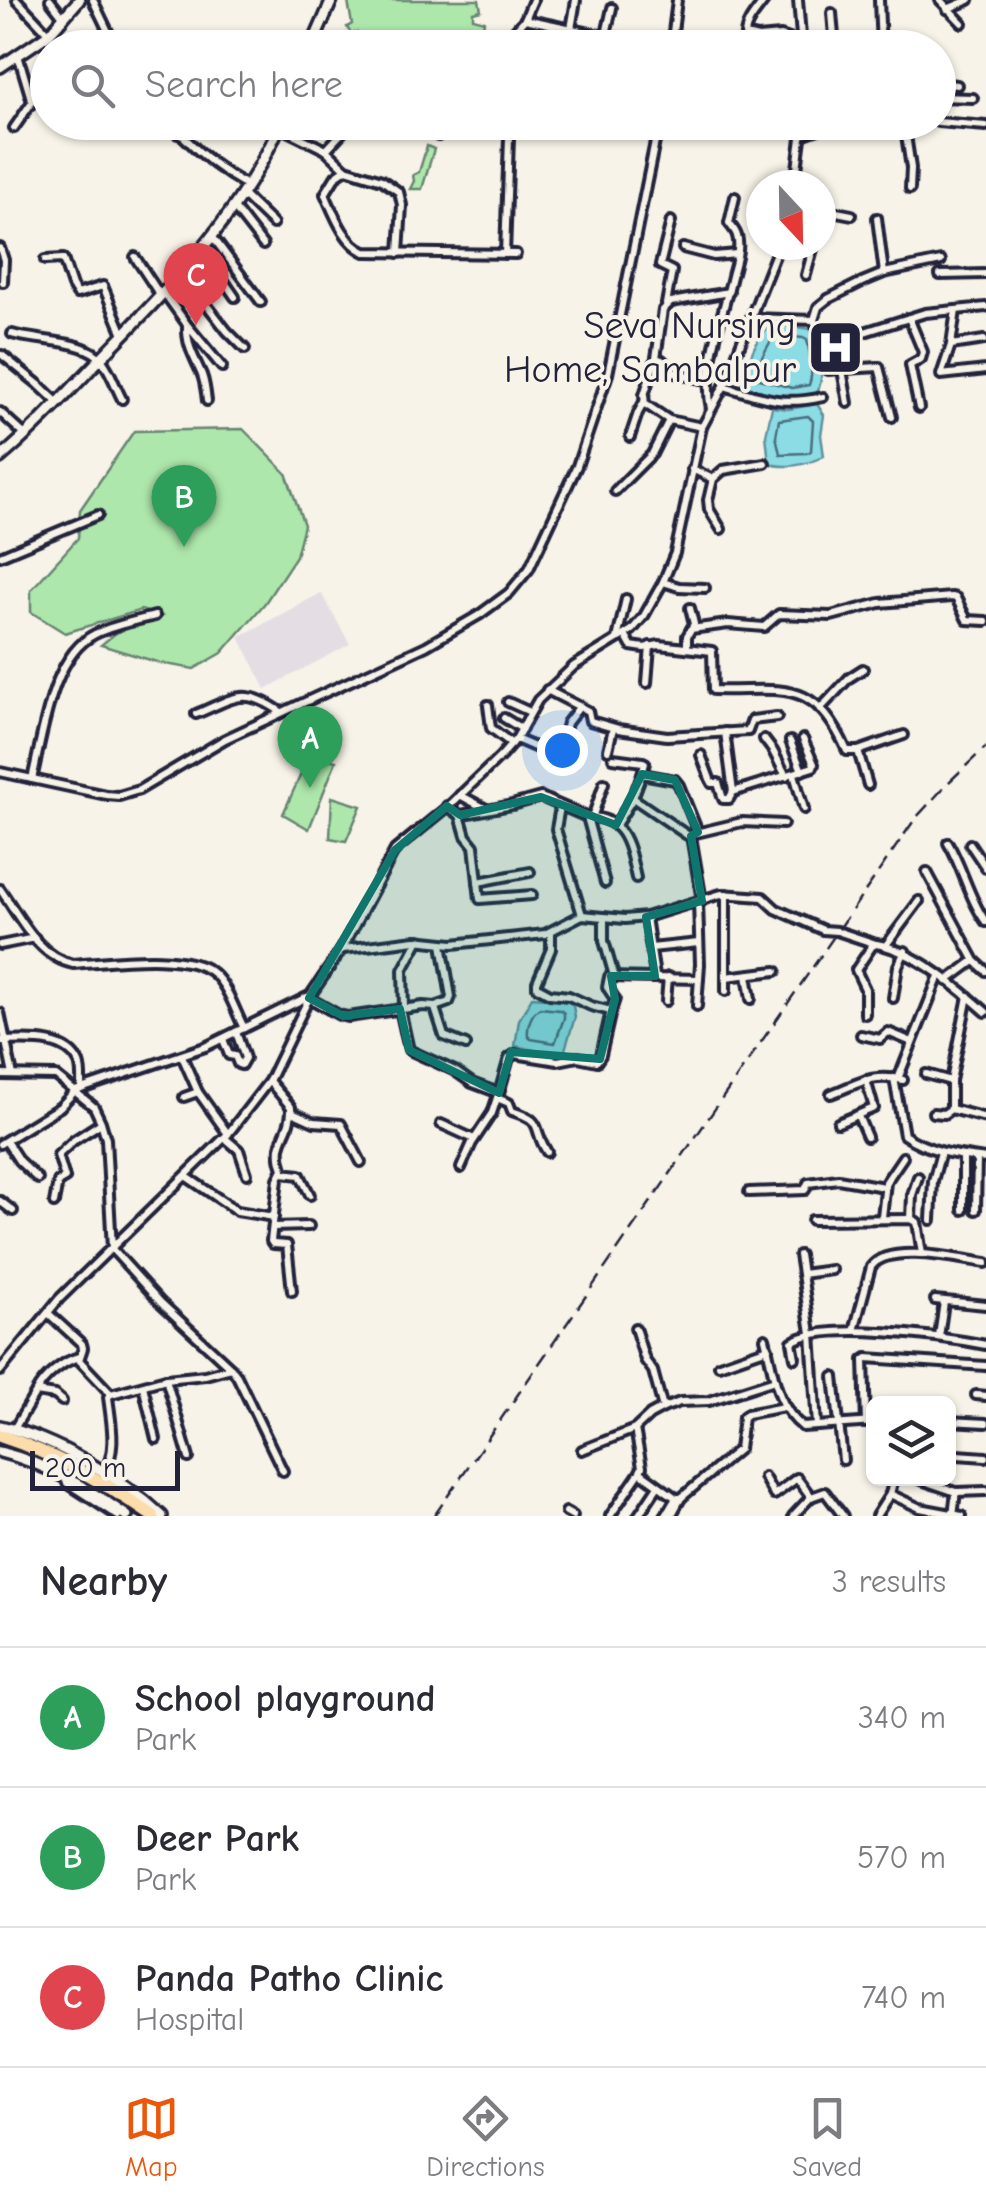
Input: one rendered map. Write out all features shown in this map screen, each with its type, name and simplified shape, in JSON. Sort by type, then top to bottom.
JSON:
[{"type":"highway","points":[[0,1436],[98,1479],[153,1516]]},
{"type":"highway","points":[[0,1444],[59,1463],[140,1516]]},
{"type":"main road","points":[[53,30],[79,0]]},
{"type":"main road","points":[[319,30],[332,0]]},
{"type":"main road","points":[[3,64],[30,46]]},
{"type":"main road","points":[[0,458],[58,403],[202,249],[235,209],[272,140]]},
{"type":"main road","points":[[0,1426],[60,1448],[144,1500],[162,1516]]},
{"type":"main road","points":[[0,1452],[64,1476],[127,1516]]},
{"type":"street","points":[[17,0],[45,30]]},
{"type":"street","points":[[50,0],[64,18]]},
{"type":"street","points":[[93,0],[107,30]]},
{"type":"street","points":[[515,30],[533,0]]},
{"type":"street","points":[[571,29],[576,0]]},
{"type":"street","points":[[674,30],[678,0]]},
{"type":"street","points":[[745,30],[765,0]]},
{"type":"street","points":[[798,0],[801,30]]},
{"type":"street","points":[[879,0],[880,30]]},
{"type":"street","points":[[947,9],[969,0]]},
{"type":"street","points":[[941,1],[962,22]]},
{"type":"street","points":[[606,30],[612,8]]},
{"type":"street","points":[[832,13],[833,30]]},
{"type":"street","points":[[524,19],[576,30]]},
{"type":"street","points":[[552,30],[553,26]]},
{"type":"street","points":[[0,50],[3,64]]},
{"type":"street","points":[[17,54],[30,96]]},
{"type":"street","points":[[956,98],[973,98]]},
{"type":"street","points":[[14,128],[30,105]]},
{"type":"street","points":[[956,124],[986,126]]},
{"type":"street","points":[[187,140],[246,191],[273,224]]},
{"type":"street","points":[[308,140],[346,168],[382,180],[399,192],[399,253]]},
{"type":"street","points":[[326,150],[335,140]]},
{"type":"street","points":[[505,254],[509,140]]},
{"type":"street","points":[[0,772],[106,794],[128,794],[225,739],[426,646],[509,594],[528,569],[577,466],[608,374],[655,140]]},
{"type":"street","points":[[797,170],[801,140]]},
{"type":"street","points":[[906,140],[910,189]]},
{"type":"street","points":[[346,168],[325,194],[358,250],[516,254]]},
{"type":"street","points":[[711,409],[709,382],[738,254],[737,236],[729,223],[735,197]]},
{"type":"street","points":[[235,209],[263,245]]},
{"type":"street","points":[[836,212],[852,215]]},
{"type":"street","points":[[877,218],[884,273]]},
{"type":"street","points":[[630,437],[656,358],[672,270],[660,265],[671,221]]},
{"type":"street","points":[[212,236],[261,302]]},
{"type":"street","points":[[0,248],[4,282]]},
{"type":"street","points":[[683,248],[714,256],[738,254]]},
{"type":"street","points":[[202,249],[235,297]]},
{"type":"street","points":[[136,257],[222,367]]},
{"type":"street","points":[[46,260],[63,260],[78,294],[103,286],[123,334]]},
{"type":"street","points":[[0,1372],[48,1313],[227,1136],[269,1081],[309,997],[342,949],[395,850],[448,806],[514,742],[530,712],[548,690],[574,666],[621,637],[644,616],[675,553],[702,427],[724,386],[772,260]]},
{"type":"street","points":[[806,275],[810,260]]},
{"type":"street","points":[[892,417],[879,367],[828,370],[814,320],[818,307],[884,273],[941,261]]},
{"type":"street","points":[[181,272],[244,349]]},
{"type":"street","points":[[940,276],[986,274]]},
{"type":"street","points":[[666,305],[728,292]]},
{"type":"street","points":[[822,344],[909,318],[986,307]]},
{"type":"street","points":[[952,310],[951,346],[941,375],[986,370]]},
{"type":"street","points":[[751,318],[814,320]]},
{"type":"street","points":[[909,318],[923,352],[921,359],[910,364],[919,408]]},
{"type":"street","points":[[187,325],[186,338],[203,379],[207,401]]},
{"type":"street","points":[[12,334],[65,342],[87,350],[100,358],[122,399]]},
{"type":"street","points":[[951,346],[984,340]]},
{"type":"street","points":[[2,355],[58,403]]},
{"type":"street","points":[[656,358],[675,373],[709,382]]},
{"type":"street","points":[[842,370],[848,403]]},
{"type":"street","points":[[724,386],[784,402],[823,397]]},
{"type":"street","points":[[644,402],[669,420],[702,427]]},
{"type":"street","points":[[0,412],[26,436]]},
{"type":"street","points":[[615,492],[652,454],[669,420]]},
{"type":"street","points":[[721,529],[709,509],[713,479],[723,470],[765,464]]},
{"type":"street","points":[[692,469],[713,479]]},
{"type":"street","points":[[0,556],[98,515]]},
{"type":"street","points":[[663,582],[705,588]]},
{"type":"street","points":[[691,629],[728,624],[764,627],[779,614],[831,616],[880,603],[952,597],[958,600],[967,620],[986,621]]},
{"type":"street","points":[[621,637],[626,599]]},
{"type":"street","points":[[687,648],[686,636],[694,620],[690,608]]},
{"type":"street","points":[[32,780],[54,691],[69,656],[95,634],[155,616]]},
{"type":"street","points":[[621,637],[631,646],[712,651],[713,690],[778,688],[807,696],[839,732],[847,751],[904,735]]},
{"type":"street","points":[[647,683],[650,646]]},
{"type":"street","points":[[820,709],[849,678],[864,669]]},
{"type":"street","points":[[548,690],[588,710],[590,721],[666,736],[746,732],[752,720],[777,717]]},
{"type":"street","points":[[196,714],[244,696],[259,698],[282,712]]},
{"type":"street","points":[[508,702],[530,712]]},
{"type":"street","points":[[488,705],[491,728],[514,742],[539,750]]},
{"type":"street","points":[[562,742],[568,723],[580,706]]},
{"type":"street","points":[[504,718],[522,729]]},
{"type":"street","points":[[608,750],[613,728]]},
{"type":"street","points":[[701,756],[712,783],[718,784],[723,799],[730,799],[733,792],[725,732]]},
{"type":"street","points":[[764,739],[794,774]]},
{"type":"street","points":[[733,792],[812,768],[814,764],[803,739]]},
{"type":"street","points":[[790,741],[804,808]]},
{"type":"street","points":[[858,751],[868,785]]},
{"type":"street","points":[[613,758],[645,765],[634,798],[616,825]]},
{"type":"street","points":[[765,769],[770,782]]},
{"type":"street","points":[[642,774],[675,780],[694,834],[700,901],[698,1006]]},
{"type":"street","points":[[604,783],[590,816],[605,884]]},
{"type":"street","points":[[460,795],[486,810]]},
{"type":"street","points":[[460,814],[541,797],[616,825],[629,846],[636,878]]},
{"type":"street","points":[[634,798],[687,835],[742,822],[783,824]]},
{"type":"street","points":[[448,806],[460,814],[466,836],[474,846],[479,898],[532,895]]},
{"type":"street","points":[[560,807],[556,829],[582,915]]},
{"type":"street","points":[[948,843],[986,922]]},
{"type":"street","points":[[970,844],[986,868]]},
{"type":"street","points":[[978,854],[986,847]]},
{"type":"street","points":[[478,882],[530,872]]},
{"type":"street","points":[[928,872],[975,961],[986,971]]},
{"type":"street","points":[[0,890],[44,950],[60,961],[73,964],[172,959],[204,967],[221,982],[240,1030],[243,1064],[230,1056],[223,1039]]},
{"type":"street","points":[[342,949],[419,940],[442,944],[551,932],[582,915],[646,917],[726,894],[763,898],[776,909],[823,930],[904,951],[986,1012]]},
{"type":"street","points":[[726,894],[726,991]]},
{"type":"street","points":[[886,946],[918,901]]},
{"type":"street","points":[[0,905],[11,905]]},
{"type":"street","points":[[604,917],[604,941],[614,976]]},
{"type":"street","points":[[646,917],[655,976]]},
{"type":"street","points":[[551,932],[552,946],[537,987],[611,1011]]},
{"type":"street","points":[[0,945],[35,938]]},
{"type":"street","points":[[419,940],[403,970],[407,1046],[509,1102],[512,1111],[534,1121],[547,1152]]},
{"type":"street","points":[[651,948],[700,943]]},
{"type":"street","points":[[309,997],[343,1016],[435,1007],[448,1002],[451,998],[442,944]]},
{"type":"street","points":[[865,1014],[865,990],[856,970],[876,944]]},
{"type":"street","points":[[893,998],[904,951]]},
{"type":"street","points":[[975,961],[943,979],[912,1042],[899,1079],[904,1135],[941,1152],[982,1158],[976,1210]]},
{"type":"street","points":[[726,977],[776,971]]},
{"type":"street","points":[[747,975],[751,998]]},
{"type":"street","points":[[461,1168],[474,1138],[490,1118],[510,1058],[516,1054],[558,1061],[599,1060],[615,1000],[606,984],[609,977],[699,979]]},
{"type":"street","points":[[666,1001],[668,977]]},
{"type":"street","points":[[933,1112],[944,1114],[950,1109],[951,1081],[968,996]]},
{"type":"street","points":[[38,1179],[3,1143],[78,1090],[182,1056],[309,997]]},
{"type":"street","points":[[435,1007],[444,1036],[466,1044]]},
{"type":"street","points":[[0,1012],[12,1075]]},
{"type":"street","points":[[860,1036],[880,1039],[888,1032],[912,1042]]},
{"type":"street","points":[[3,1041],[60,1046],[80,1066],[78,1090]]},
{"type":"street","points":[[182,1056],[198,1092],[238,1150],[247,1174]]},
{"type":"street","points":[[926,1074],[951,1081]]},
{"type":"street","points":[[0,1075],[54,1075],[78,1090],[94,1107],[106,1139],[112,1249],[161,1303],[231,1368],[283,1471]]},
{"type":"street","points":[[831,1094],[868,1078],[899,1079]]},
{"type":"street","points":[[838,1123],[874,1108],[866,1080]]},
{"type":"street","points":[[180,1087],[194,1081]]},
{"type":"street","points":[[269,1081],[292,1112],[290,1128],[278,1151],[282,1173],[278,1178],[272,1244],[285,1244],[288,1249],[292,1291]]},
{"type":"street","points":[[184,1096],[198,1092]]},
{"type":"street","points":[[950,1109],[986,1118]]},
{"type":"street","points":[[292,1112],[314,1122],[341,1124],[361,1162]]},
{"type":"street","points":[[858,1116],[867,1136]]},
{"type":"street","points":[[54,1203],[58,1181],[65,1178],[58,1155],[102,1122]]},
{"type":"street","points":[[440,1124],[474,1138]]},
{"type":"street","points":[[931,1220],[933,1181],[941,1152]]},
{"type":"street","points":[[962,1156],[963,1210]]},
{"type":"street","points":[[882,1218],[884,1187],[903,1157]]},
{"type":"street","points":[[282,1173],[300,1175],[310,1196]]},
{"type":"street","points":[[187,1177],[236,1212],[309,1226]]},
{"type":"street","points":[[911,1218],[918,1177]]},
{"type":"street","points":[[749,1192],[805,1190],[810,1182],[831,1179],[884,1187]]},
{"type":"street","points":[[0,1201],[13,1211]]},
{"type":"street","points":[[812,1220],[911,1218],[917,1222],[922,1254]]},
{"type":"street","points":[[798,1254],[811,1334],[817,1426]]},
{"type":"street","points":[[854,1331],[876,1260],[890,1255],[922,1254],[986,1262]]},
{"type":"street","points":[[802,1274],[832,1270]]},
{"type":"street","points":[[935,1300],[986,1306]]},
{"type":"street","points":[[938,1338],[944,1302]]},
{"type":"street","points":[[48,1313],[82,1344],[81,1363],[110,1394]]},
{"type":"street","points":[[635,1328],[645,1360],[654,1371],[663,1408]]},
{"type":"street","points":[[795,1358],[792,1342],[811,1334],[854,1331],[986,1345]]},
{"type":"street","points":[[765,1338],[784,1407],[792,1418],[803,1427],[866,1423]]},
{"type":"street","points":[[719,1366],[768,1348]]},
{"type":"street","points":[[14,1430],[40,1384],[79,1357]]},
{"type":"street","points":[[867,1396],[864,1360],[867,1358],[986,1366]]},
{"type":"street","points":[[110,1394],[231,1368]]},
{"type":"street","points":[[834,1378],[843,1460]]},
{"type":"street","points":[[166,1379],[189,1458]]},
{"type":"street","points":[[582,1450],[634,1430],[663,1408],[680,1402],[709,1402],[775,1380]]},
{"type":"street","points":[[143,1386],[156,1439]]},
{"type":"street","points":[[36,1392],[55,1395],[62,1401]]},
{"type":"street","points":[[103,1473],[112,1450],[110,1394]]},
{"type":"street","points":[[976,1395],[986,1396]]},
{"type":"street","points":[[668,1516],[678,1498],[740,1449],[743,1417],[784,1407]]},
{"type":"street","points":[[956,1421],[986,1423]]},
{"type":"street","points":[[610,1516],[642,1467],[634,1430]]},
{"type":"street","points":[[956,1455],[986,1458]]},
{"type":"street","points":[[18,1456],[118,1516]]},
{"type":"street","points":[[640,1472],[678,1498]]},
{"type":"street","points":[[764,1476],[774,1495],[798,1478],[811,1497]]},
{"type":"street","points":[[638,1516],[658,1486]]},
{"type":"street","points":[[876,1516],[892,1486]]},
{"type":"street","points":[[938,1486],[956,1492],[986,1491]]},
{"type":"street","points":[[793,1516],[811,1497],[825,1492],[842,1516]]},
{"type":"street","points":[[953,1516],[956,1492]]},
{"type":"street","points":[[890,1494],[920,1508],[962,1516]]},
{"type":"highlighted area","points":[[642,774],[675,780],[698,832],[691,836],[702,901],[646,917],[655,976],[611,976],[615,999],[600,1059],[511,1052],[499,1093],[409,1050],[400,1009],[343,1016],[309,998],[395,850],[447,806],[460,815],[541,797],[616,825]]},
{"type":"shaded area","points":[[321,593],[350,644],[266,689],[239,637]]},
{"type":"green space","points":[[342,0],[479,0],[481,10],[473,12],[473,18],[484,21],[483,30],[349,30],[352,24],[348,2]]},
{"type":"green space","points":[[427,146],[434,149],[422,189],[410,189],[413,175],[419,172]]},
{"type":"green space","points":[[243,429],[286,473],[304,525],[296,556],[265,603],[222,653],[194,669],[101,645],[117,632],[161,616],[141,610],[65,633],[31,612],[31,590],[78,538],[80,510],[134,431]]},
{"type":"green space","points":[[310,754],[336,761],[309,829],[283,814]]},
{"type":"green space","points":[[332,797],[361,806],[346,841],[330,838]]},
{"type":"water","points":[[774,324],[816,332],[821,372],[816,395],[791,398],[742,386],[757,342]]},
{"type":"water","points":[[817,404],[824,415],[824,456],[797,465],[769,463],[766,435],[772,407],[789,409]]},
{"type":"water","points":[[532,997],[572,1000],[575,1017],[563,1056],[515,1046],[519,1020]]},
{"type":"railway","points":[[434,1516],[915,819],[986,747]]},
{"type":"place","name":"Panda Patho Clinic","points":[[196,325]]},
{"type":"place","name":"Seva Nursing Home, Sambalpur","points":[[835,347]]},
{"type":"place","name":"Deer Park","points":[[184,547]]},
{"type":"place","name":"School playground","points":[[310,788]]}]
